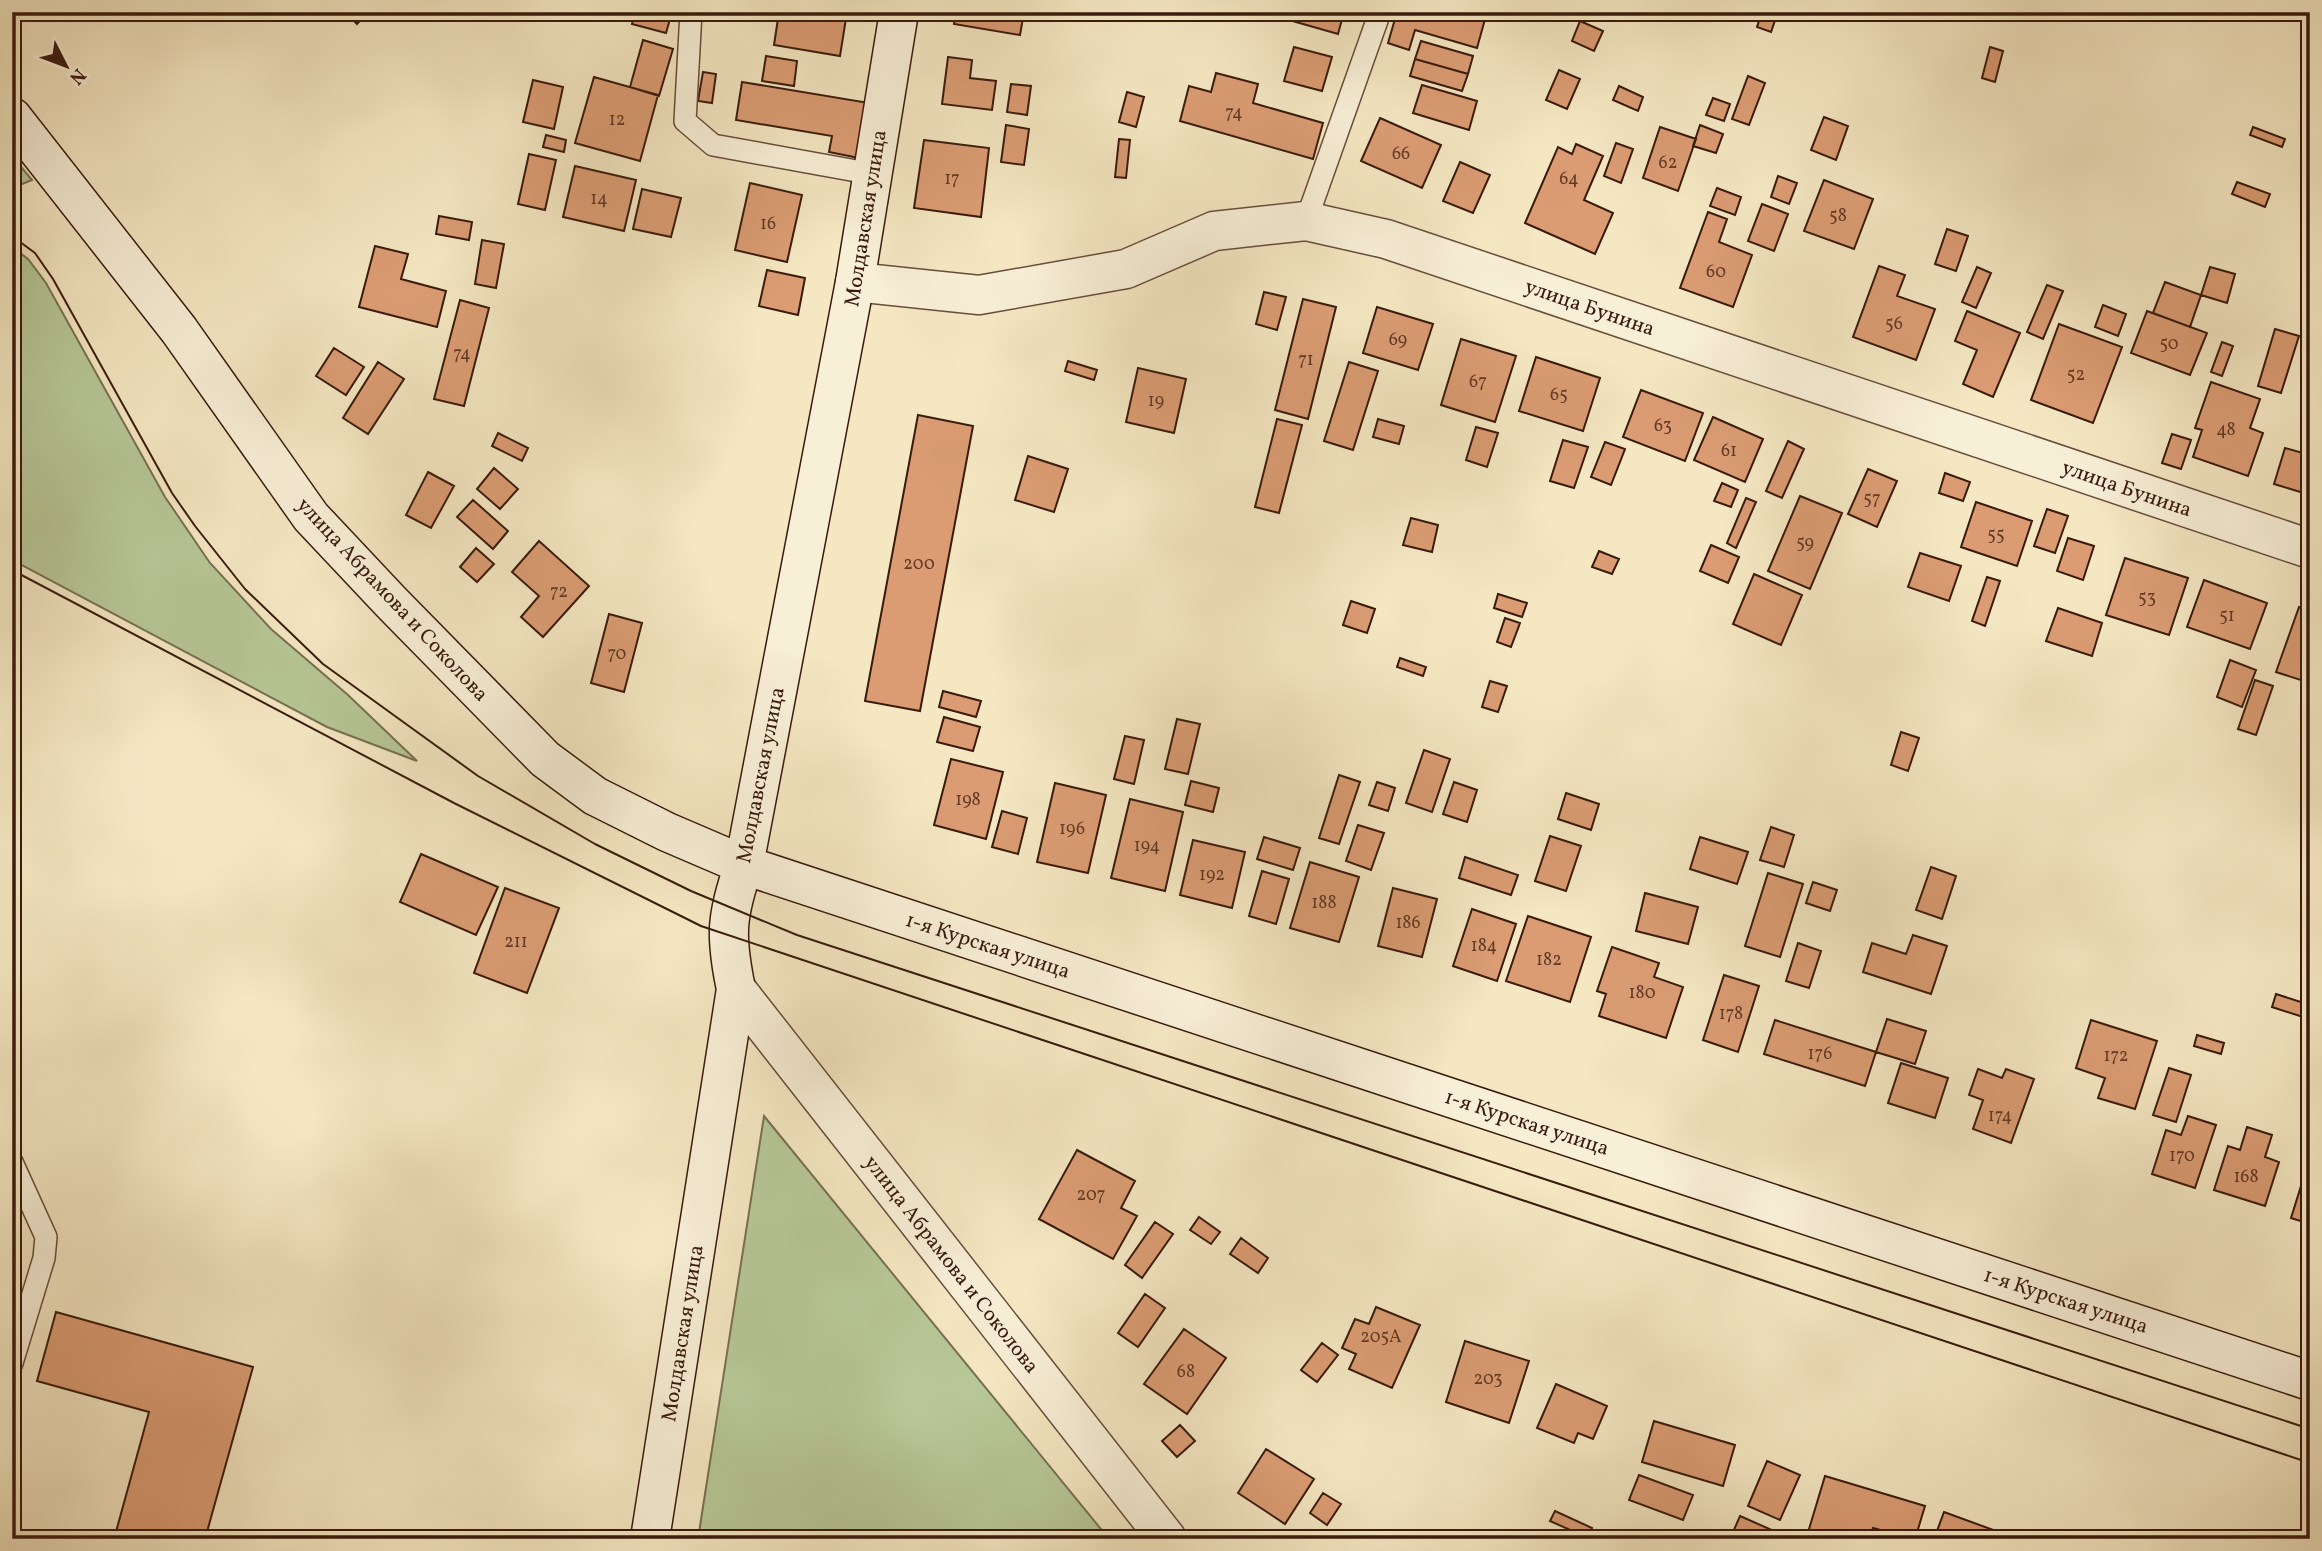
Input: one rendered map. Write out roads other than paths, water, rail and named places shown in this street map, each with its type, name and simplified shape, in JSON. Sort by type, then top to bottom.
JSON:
[{"type":"street","name":"Молдавская улица","points":[[650,1539],[736,989],[727,946],[730,907],[744,865],[855,282],[899,12]]},
{"type":"street","name":"улица Абрамова и Соколова","points":[[12,117],[112,242],[311,517],[391,602],[545,759],[595,796],[667,832],[744,865]]},
{"type":"street","name":"улица Бунина","points":[[855,282],[979,295],[1126,269],[1214,232],[1306,221],[1386,239],[2310,549]]},
{"type":"street","name":"1-я Курская улица","points":[[744,865],[2310,1381]]},
{"type":"street","name":"улица Абрамова и Соколова","points":[[736,989],[1167,1539]]},
{"type":"lane","points":[[691,12],[685,121],[713,145],[873,174]]},
{"type":"lane","points":[[1306,221],[1380,12]]},
{"type":"lane","points":[[12,1162],[46,1237],[44,1258],[12,1363]]},
{"type":"tram line","points":[[12,236],[35,253],[53,279],[172,493],[245,589],[323,664],[478,776],[595,844],[691,891],[797,935],[2310,1429]]},
{"type":"tram line","points":[[12,570],[454,803],[701,926],[2310,1463]]}]
